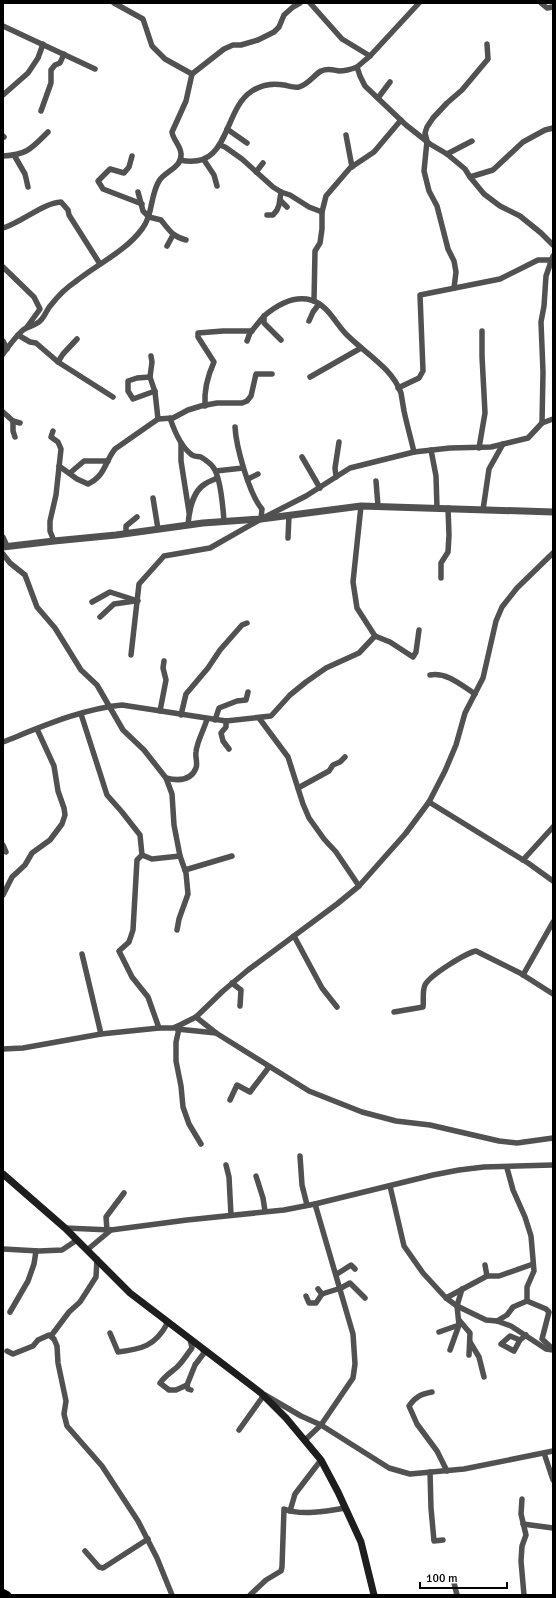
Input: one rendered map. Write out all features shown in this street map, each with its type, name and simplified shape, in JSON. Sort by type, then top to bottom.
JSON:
[{"type":"main road","points":[[3,1174],[65,1228],[130,1293],[263,1394],[286,1418],[321,1460],[345,1508],[361,1542],[374,1595]]},
{"type":"main road","points":[[3,1593],[7,1595]]},
{"type":"street","points":[[114,3],[143,20],[152,46],[165,59],[192,74]]},
{"type":"street","points":[[27,327],[36,324],[42,319],[50,306],[64,291],[136,237],[144,227],[149,217],[159,181],[166,173],[176,167],[180,160],[180,148],[172,132],[186,101],[192,74],[228,47],[258,40],[274,32],[279,27],[284,15],[300,3]]},
{"type":"street","points":[[310,3],[342,40],[370,56]]},
{"type":"street","points":[[180,160],[190,162],[204,160],[220,145],[239,103],[252,90],[265,85],[274,84],[301,87],[322,71],[331,69],[340,71],[357,67],[370,56],[419,3]]},
{"type":"street","points":[[541,3],[547,8],[553,7]]},
{"type":"street","points":[[3,26],[95,69]]},
{"type":"street","points":[[3,94],[28,73],[38,58],[43,44]]},
{"type":"street","points":[[454,288],[456,272],[454,260],[448,249],[437,206],[429,190],[424,171],[427,141],[425,133],[433,118],[462,90],[488,59],[487,44]]},
{"type":"street","points":[[41,111],[51,83],[51,70],[55,65],[60,63],[64,54]]},
{"type":"street","points":[[357,67],[365,86],[401,120],[427,141],[447,154],[465,170],[484,194],[500,206],[520,216],[553,245]]},
{"type":"street","points":[[378,98],[390,82]]},
{"type":"street","points":[[309,321],[317,302],[314,264],[315,251],[320,242],[322,212],[326,196],[352,167],[374,152],[401,120]]},
{"type":"street","points":[[470,178],[493,170],[523,142],[553,128]]},
{"type":"street","points":[[228,129],[246,143]]},
{"type":"street","points":[[3,156],[14,155],[29,150],[48,132]]},
{"type":"street","points":[[346,135],[352,167]]},
{"type":"street","points":[[447,154],[472,141]]},
{"type":"street","points":[[220,145],[242,159],[263,179],[281,192],[290,195],[309,207],[322,212]]},
{"type":"street","points":[[14,155],[25,174],[28,188]]},
{"type":"street","points":[[132,156],[129,167],[124,173],[110,169],[104,173],[98,181],[103,189],[142,204]]},
{"type":"street","points":[[204,160],[214,175],[217,186]]},
{"type":"street","points":[[256,172],[263,163]]},
{"type":"street","points":[[138,192],[144,211],[149,217],[162,220],[177,238],[186,240]]},
{"type":"street","points":[[267,215],[273,215],[277,210],[281,192]]},
{"type":"street","points":[[280,200],[287,207]]},
{"type":"street","points":[[3,228],[17,223],[33,212],[55,202],[61,202],[68,210],[69,215],[100,264]]},
{"type":"street","points":[[167,246],[173,234]]},
{"type":"street","points":[[398,388],[419,378],[423,371],[420,295],[500,279],[538,260],[552,258],[546,276],[544,306],[540,328],[543,372],[542,423]]},
{"type":"street","points":[[3,267],[34,297],[40,309],[27,327],[18,335],[5,351]]},
{"type":"street","points":[[247,341],[264,316],[290,299],[302,298],[317,302],[328,312],[347,335],[384,368],[398,388],[401,393],[414,452]]},
{"type":"street","points":[[264,316],[264,323],[281,340]]},
{"type":"street","points":[[205,406],[204,398],[208,377],[214,362],[198,337],[198,333],[223,331],[252,332]]},
{"type":"street","points":[[479,448],[485,413],[482,331]]},
{"type":"street","points":[[18,335],[30,342],[36,343],[58,362],[113,398]]},
{"type":"street","points":[[58,362],[77,338]]},
{"type":"street","points":[[3,341],[5,351]]},
{"type":"street","points":[[310,377],[361,348]]},
{"type":"street","points":[[152,356],[150,377],[155,391],[158,419]]},
{"type":"street","points":[[60,466],[83,483],[88,484],[98,479],[115,449],[158,419],[170,418],[194,408],[217,403],[242,403],[247,401],[251,396],[256,374],[272,374]]},
{"type":"street","points":[[150,377],[137,378],[128,381],[128,391],[133,399],[155,391]]},
{"type":"street","points":[[3,412],[13,421],[20,423]]},
{"type":"street","points":[[170,418],[173,428],[181,442],[193,456],[202,458],[212,465],[216,471],[222,498],[224,521]]},
{"type":"street","points":[[131,655],[140,584],[164,556],[210,548],[320,488],[350,468],[414,452],[450,448],[479,448],[528,438],[542,423],[553,419]]},
{"type":"street","points":[[13,421],[12,431],[15,437]]},
{"type":"street","points":[[235,427],[235,436],[243,468],[253,496],[262,509],[261,519]]},
{"type":"street","points":[[53,431],[51,437],[58,442],[61,449],[56,495],[50,521],[50,531],[54,541]]},
{"type":"street","points":[[181,442],[181,461],[189,512],[188,525]]},
{"type":"street","points":[[336,477],[335,468],[339,442]]},
{"type":"street","points":[[483,510],[489,470],[503,444]]},
{"type":"street","points":[[431,450],[436,476],[437,508]]},
{"type":"street","points":[[302,457],[320,488]]},
{"type":"street","points":[[70,473],[84,461],[108,461]]},
{"type":"street","points":[[216,471],[243,468]]},
{"type":"street","points":[[248,479],[258,474]]},
{"type":"street","points":[[189,512],[196,495],[204,484],[217,478]]},
{"type":"street","points":[[376,482],[378,506]]},
{"type":"street","points":[[153,498],[158,529]]},
{"type":"street","points":[[3,536],[5,547],[126,534],[224,521],[261,519],[361,506],[553,512]]},
{"type":"street","points":[[361,506],[358,544],[354,567],[354,590],[357,608],[375,636],[390,642],[413,657],[416,652],[419,630]]},
{"type":"street","points":[[441,578],[441,563],[448,552],[448,508]]},
{"type":"street","points":[[288,538],[289,515]]},
{"type":"street","points":[[126,534],[126,526],[137,517]]},
{"type":"street","points":[[176,1029],[196,1017],[232,983],[358,886],[406,833],[429,802],[451,758],[465,713],[483,678],[496,621],[502,608],[517,588],[553,553]]},
{"type":"street","points":[[3,554],[10,563],[25,575],[37,608],[55,628],[81,670],[97,685],[123,730],[144,750],[166,778],[172,794],[174,825],[180,856],[185,870],[188,894],[179,919],[177,930]]},
{"type":"street","points":[[548,558],[553,563]]},
{"type":"street","points":[[92,602],[110,592],[138,601]]},
{"type":"street","points":[[100,617],[114,604],[138,601]]},
{"type":"street","points":[[181,715],[186,694],[208,668],[220,650],[242,625],[247,623]]},
{"type":"street","points":[[3,742],[71,716],[108,706],[122,705],[226,721],[271,716],[290,695],[306,682],[326,668],[359,653],[375,636]]},
{"type":"street","points":[[160,711],[166,680],[163,668],[164,661]]},
{"type":"street","points":[[430,674],[437,674],[458,682],[475,694]]},
{"type":"street","points":[[215,720],[219,708],[237,701],[246,700],[248,692]]},
{"type":"street","points":[[81,714],[107,795],[140,835],[142,855]]},
{"type":"street","points":[[259,718],[288,757],[309,818],[324,839],[336,852],[358,886]]},
{"type":"street","points":[[166,778],[178,781],[193,773],[197,767],[196,752],[207,719]]},
{"type":"street","points":[[226,721],[226,727],[221,733],[223,741],[229,749]]},
{"type":"street","points":[[3,895],[12,878],[25,865],[32,853],[50,840],[62,824],[65,815],[58,791],[54,766],[37,729]]},
{"type":"street","points":[[298,788],[329,772],[333,764],[340,762],[345,757]]},
{"type":"street","points":[[429,802],[523,860],[553,881]]},
{"type":"street","points":[[523,860],[553,827]]},
{"type":"street","points":[[3,845],[6,852]]},
{"type":"street","points":[[142,855],[152,859],[180,856]]},
{"type":"street","points":[[142,855],[137,860],[133,930],[129,942],[119,951],[132,977],[148,997],[160,1028]]},
{"type":"street","points":[[185,870],[232,856]]},
{"type":"street","points":[[523,975],[553,922]]},
{"type":"street","points":[[294,936],[322,988],[337,1007]]},
{"type":"street","points":[[394,1012],[423,1007],[424,989],[430,979],[468,952],[476,951],[523,975],[553,994]]},
{"type":"street","points":[[82,954],[101,1034]]},
{"type":"street","points":[[232,983],[241,990],[240,1006]]},
{"type":"street","points":[[196,1017],[216,1033],[309,1091],[362,1112],[396,1121],[430,1125],[499,1141],[517,1143],[553,1138]]},
{"type":"street","points":[[3,1049],[23,1048],[101,1034],[160,1028],[216,1033]]},
{"type":"street","points":[[176,1029],[176,1061],[183,1107],[189,1124],[201,1144]]},
{"type":"street","points":[[230,1100],[237,1085],[250,1092],[270,1066]]},
{"type":"street","points":[[300,1156],[302,1185],[307,1205]]},
{"type":"street","points":[[226,1165],[229,1178],[231,1215]]},
{"type":"street","points":[[65,1228],[109,1230],[265,1211],[316,1204],[459,1170],[484,1167],[507,1168],[553,1165]]},
{"type":"street","points":[[507,1168],[513,1190],[525,1217],[531,1236],[534,1271],[527,1287],[527,1301]]},
{"type":"street","points":[[256,1176],[263,1198],[265,1211]]},
{"type":"street","points":[[390,1186],[404,1246],[423,1273],[446,1298],[457,1306],[486,1320],[497,1321],[510,1326],[526,1334],[546,1349],[553,1350]]},
{"type":"street","points":[[109,1230],[106,1218],[124,1193]]},
{"type":"street","points":[[305,1440],[321,1425],[353,1378],[355,1364],[353,1334],[316,1204]]},
{"type":"street","points":[[86,1250],[109,1230]]},
{"type":"street","points":[[3,1249],[36,1251],[62,1250],[77,1240]]},
{"type":"street","points":[[10,1312],[28,1281],[34,1264],[36,1251]]},
{"type":"street","points":[[7,1351],[13,1354],[33,1346],[38,1340],[49,1335],[51,1336],[80,1302],[96,1278],[97,1259]]},
{"type":"street","points":[[337,1274],[351,1264],[355,1269]]},
{"type":"street","points":[[446,1298],[487,1276],[499,1276],[533,1264]]},
{"type":"street","points":[[485,1265],[487,1276]]},
{"type":"street","points":[[306,1296],[310,1303],[316,1303],[320,1292],[341,1288],[350,1283],[364,1298]]},
{"type":"street","points":[[450,1350],[459,1322],[457,1306],[462,1289]]},
{"type":"street","points":[[497,1321],[507,1315],[513,1307],[527,1301],[551,1310],[542,1340],[553,1350]]},
{"type":"street","points":[[110,1333],[118,1352],[136,1349],[147,1346],[162,1332],[167,1324],[165,1319]]},
{"type":"street","points":[[439,1332],[459,1322]]},
{"type":"street","points":[[459,1322],[470,1333],[469,1355]]},
{"type":"street","points":[[520,1340],[526,1334]]},
{"type":"street","points":[[51,1336],[57,1346],[58,1363],[66,1401],[64,1414],[67,1426],[102,1466],[138,1520],[164,1573],[172,1595]]},
{"type":"street","points":[[190,1338],[192,1348],[181,1363],[166,1375],[160,1383],[169,1390],[176,1390],[187,1385],[195,1365],[204,1353],[202,1348]]},
{"type":"street","points":[[470,1342],[479,1357],[484,1377]]},
{"type":"street","points":[[187,1385],[188,1389],[191,1390]]},
{"type":"street","points":[[432,1392],[419,1395],[409,1406],[417,1424],[430,1439],[432,1445],[441,1457],[447,1471]]},
{"type":"street","points":[[239,1430],[263,1394],[285,1405],[301,1416],[321,1425],[388,1468],[410,1474],[464,1469],[553,1451]]},
{"type":"street","points":[[544,1453],[553,1480]]},
{"type":"street","points":[[290,1511],[295,1494],[321,1460]]},
{"type":"street","points":[[430,1472],[434,1541],[443,1540]]},
{"type":"street","points":[[522,1499],[521,1514],[526,1535],[522,1546],[521,1561],[524,1595]]},
{"type":"street","points":[[250,1595],[266,1580],[280,1571],[282,1567],[284,1508],[290,1511],[324,1512],[345,1508]]},
{"type":"street","points":[[523,1524],[553,1528]]},
{"type":"street","points":[[85,1551],[99,1566],[103,1568],[148,1539]]},
{"type":"street","points":[[454,1583],[457,1595]]}]
